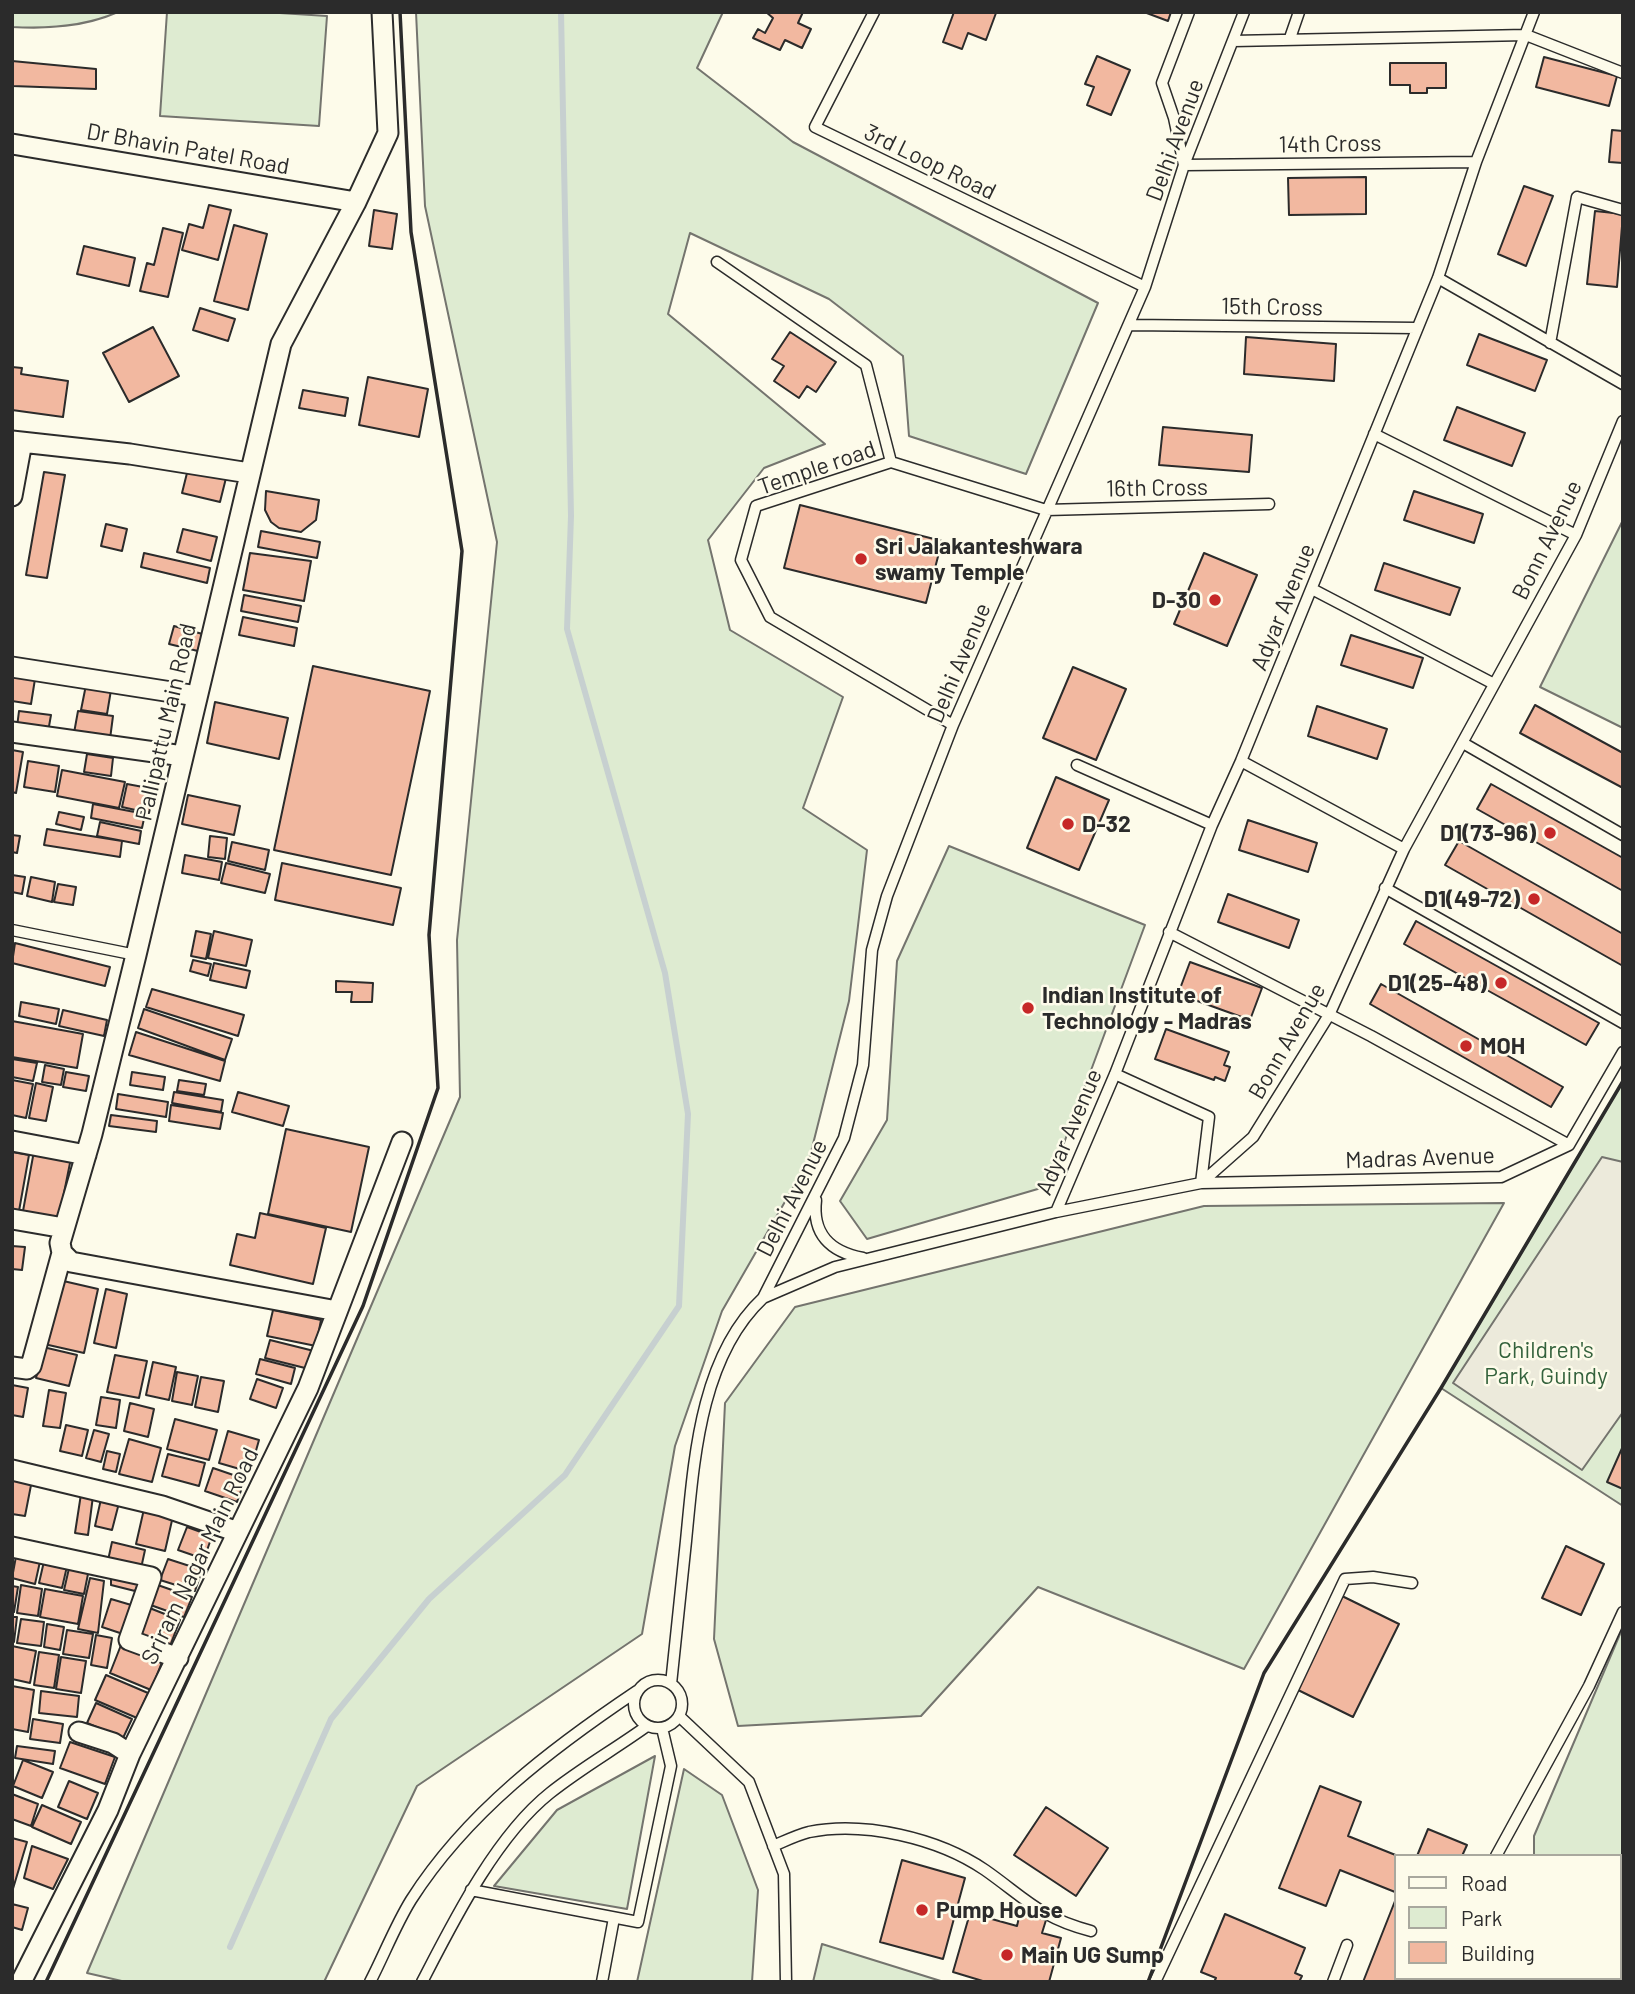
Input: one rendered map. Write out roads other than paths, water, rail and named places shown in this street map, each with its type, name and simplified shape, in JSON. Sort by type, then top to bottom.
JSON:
[{"type":"street","name":"Pallipattu Main Road","points":[[12,1367],[27,1369],[31,1366],[66,1258],[60,1243],[86,1155],[136,955],[281,344],[356,202],[388,133],[382,12]]},
{"type":"street","name":"Dr Bhavin Patel Road","points":[[12,144],[356,202]]},
{"type":"street","points":[[12,496],[17,442],[130,454],[250,473]]},
{"type":"street","points":[[12,667],[197,696]]},
{"type":"street","points":[[12,732],[183,755]]},
{"type":"street","points":[[12,1141],[86,1155]]},
{"type":"street","name":"Sriram Nagar Main Road","points":[[21,1982],[108,1810],[130,1754],[308,1388],[402,1142]]},
{"type":"street","points":[[12,1219],[64,1228]]},
{"type":"street","points":[[66,1258],[337,1311]]},
{"type":"street","points":[[12,1470],[162,1506],[238,1532]]},
{"type":"street","points":[[12,1548],[151,1577],[129,1640],[178,1658]]},
{"type":"street","points":[[79,1732],[113,1743],[130,1754]]},
{"type":"lane","name":"3rd Loop Road","points":[[874,12],[815,127],[1146,287]]},
{"type":"lane","points":[[1184,165],[1174,118],[1162,83],[1189,12]]},
{"type":"lane","name":"Delhi Avenue","points":[[763,1298],[844,1139],[863,1065],[866,989],[878,929],[953,725],[1146,287],[1184,165],[1244,12]]},
{"type":"lane","points":[[1290,38],[1299,12]]},
{"type":"lane","name":"Adyar Avenue","points":[[1056,1212],[1115,1074],[1212,825],[1241,761],[1438,278],[1476,162],[1534,12]]},
{"type":"lane","points":[[1233,41],[1526,35],[1623,73]]},
{"type":"lane","name":"14th Cross","points":[[1184,165],[1476,162]]},
{"type":"lane","points":[[1550,343],[1577,197],[1623,210]]},
{"type":"lane","points":[[717,262],[866,365],[891,462]]},
{"type":"lane","points":[[1438,278],[1623,384]]},
{"type":"lane","name":"15th Cross","points":[[1129,325],[1416,328]]},
{"type":"lane","name":"Bonn Avenue","points":[[1201,1183],[1253,1137],[1329,1015],[1404,849],[1576,535],[1623,421]]},
{"type":"lane","points":[[1374,434],[1576,535]]},
{"type":"lane","name":"Temple road","points":[[953,725],[770,617],[741,560],[756,506],[891,462],[1046,510]]},
{"type":"lane","name":"16th Cross","points":[[1046,510],[1269,504]]},
{"type":"lane","points":[[1312,589],[1494,684]]},
{"type":"lane","points":[[1463,743],[1623,835]]},
{"type":"lane","points":[[1241,761],[1404,849]]},
{"type":"lane","points":[[1077,765],[1212,825]]},
{"type":"lane","points":[[1385,888],[1623,1023]]},
{"type":"lane","points":[[12,930],[136,955]]},
{"type":"lane","points":[[1169,932],[1569,1145],[1623,1052]]},
{"type":"lane","points":[[671,1684],[695,1453],[710,1384],[745,1314],[763,1298],[835,1267],[1056,1212],[1201,1183],[1209,1117],[1115,1074]]},
{"type":"lane","name":"Madras Avenue","points":[[1201,1183],[1501,1177],[1569,1145]]},
{"type":"lane","points":[[817,1194],[815,1220],[825,1242],[845,1254],[867,1259]]},
{"type":"lane","points":[[1155,1982],[1345,1579],[1362,1576],[1412,1583]]},
{"type":"lane","points":[[1497,1854],[1590,1686],[1623,1612]]},
{"type":"lane","points":[[370,1982],[411,1901],[467,1827],[547,1754],[642,1685],[657,1679],[671,1684],[680,1695],[679,1716],[749,1782],[784,1874],[786,1982]]},
{"type":"lane","points":[[637,1691],[634,1698],[635,1714],[647,1726],[662,1728],[679,1716]]},
{"type":"lane","points":[[422,1982],[471,1890],[518,1826],[549,1794],[647,1726]]},
{"type":"lane","points":[[471,1890],[638,1922],[671,1766],[662,1728]]},
{"type":"lane","points":[[773,1846],[808,1832],[848,1829],[891,1834],[960,1854],[1038,1912],[1091,1931]]},
{"type":"lane","points":[[602,1982],[614,1918]]},
{"type":"lane","points":[[1333,1982],[1347,1945]]},
{"type":"waterway","points":[[230,1947],[331,1719],[429,1599],[565,1475],[679,1306],[688,1114],[665,973],[567,629],[571,516],[561,12]]},
{"type":"place","name":"Sri Jalakanteshwara swamy Temple","points":[[861,559]]},
{"type":"place","name":"D-30","points":[[1215,600]]},
{"type":"place","name":"D-32","points":[[1068,824]]},
{"type":"place","name":"D1(73-96)","points":[[1550,833]]},
{"type":"place","name":"D1(49-72)","points":[[1534,899]]},
{"type":"place","name":"D1(25-48)","points":[[1501,983]]},
{"type":"place","name":"Indian Institute of Technology - Madras","points":[[1028,1008]]},
{"type":"place","name":"MOH","points":[[1466,1046]]},
{"type":"place","name":"Pump House","points":[[922,1910]]},
{"type":"place","name":"Main UG Sump","points":[[1007,1955]]},
{"type":"park label","name":"Children's Park, Guindy","points":[[1546,1363]]}]
